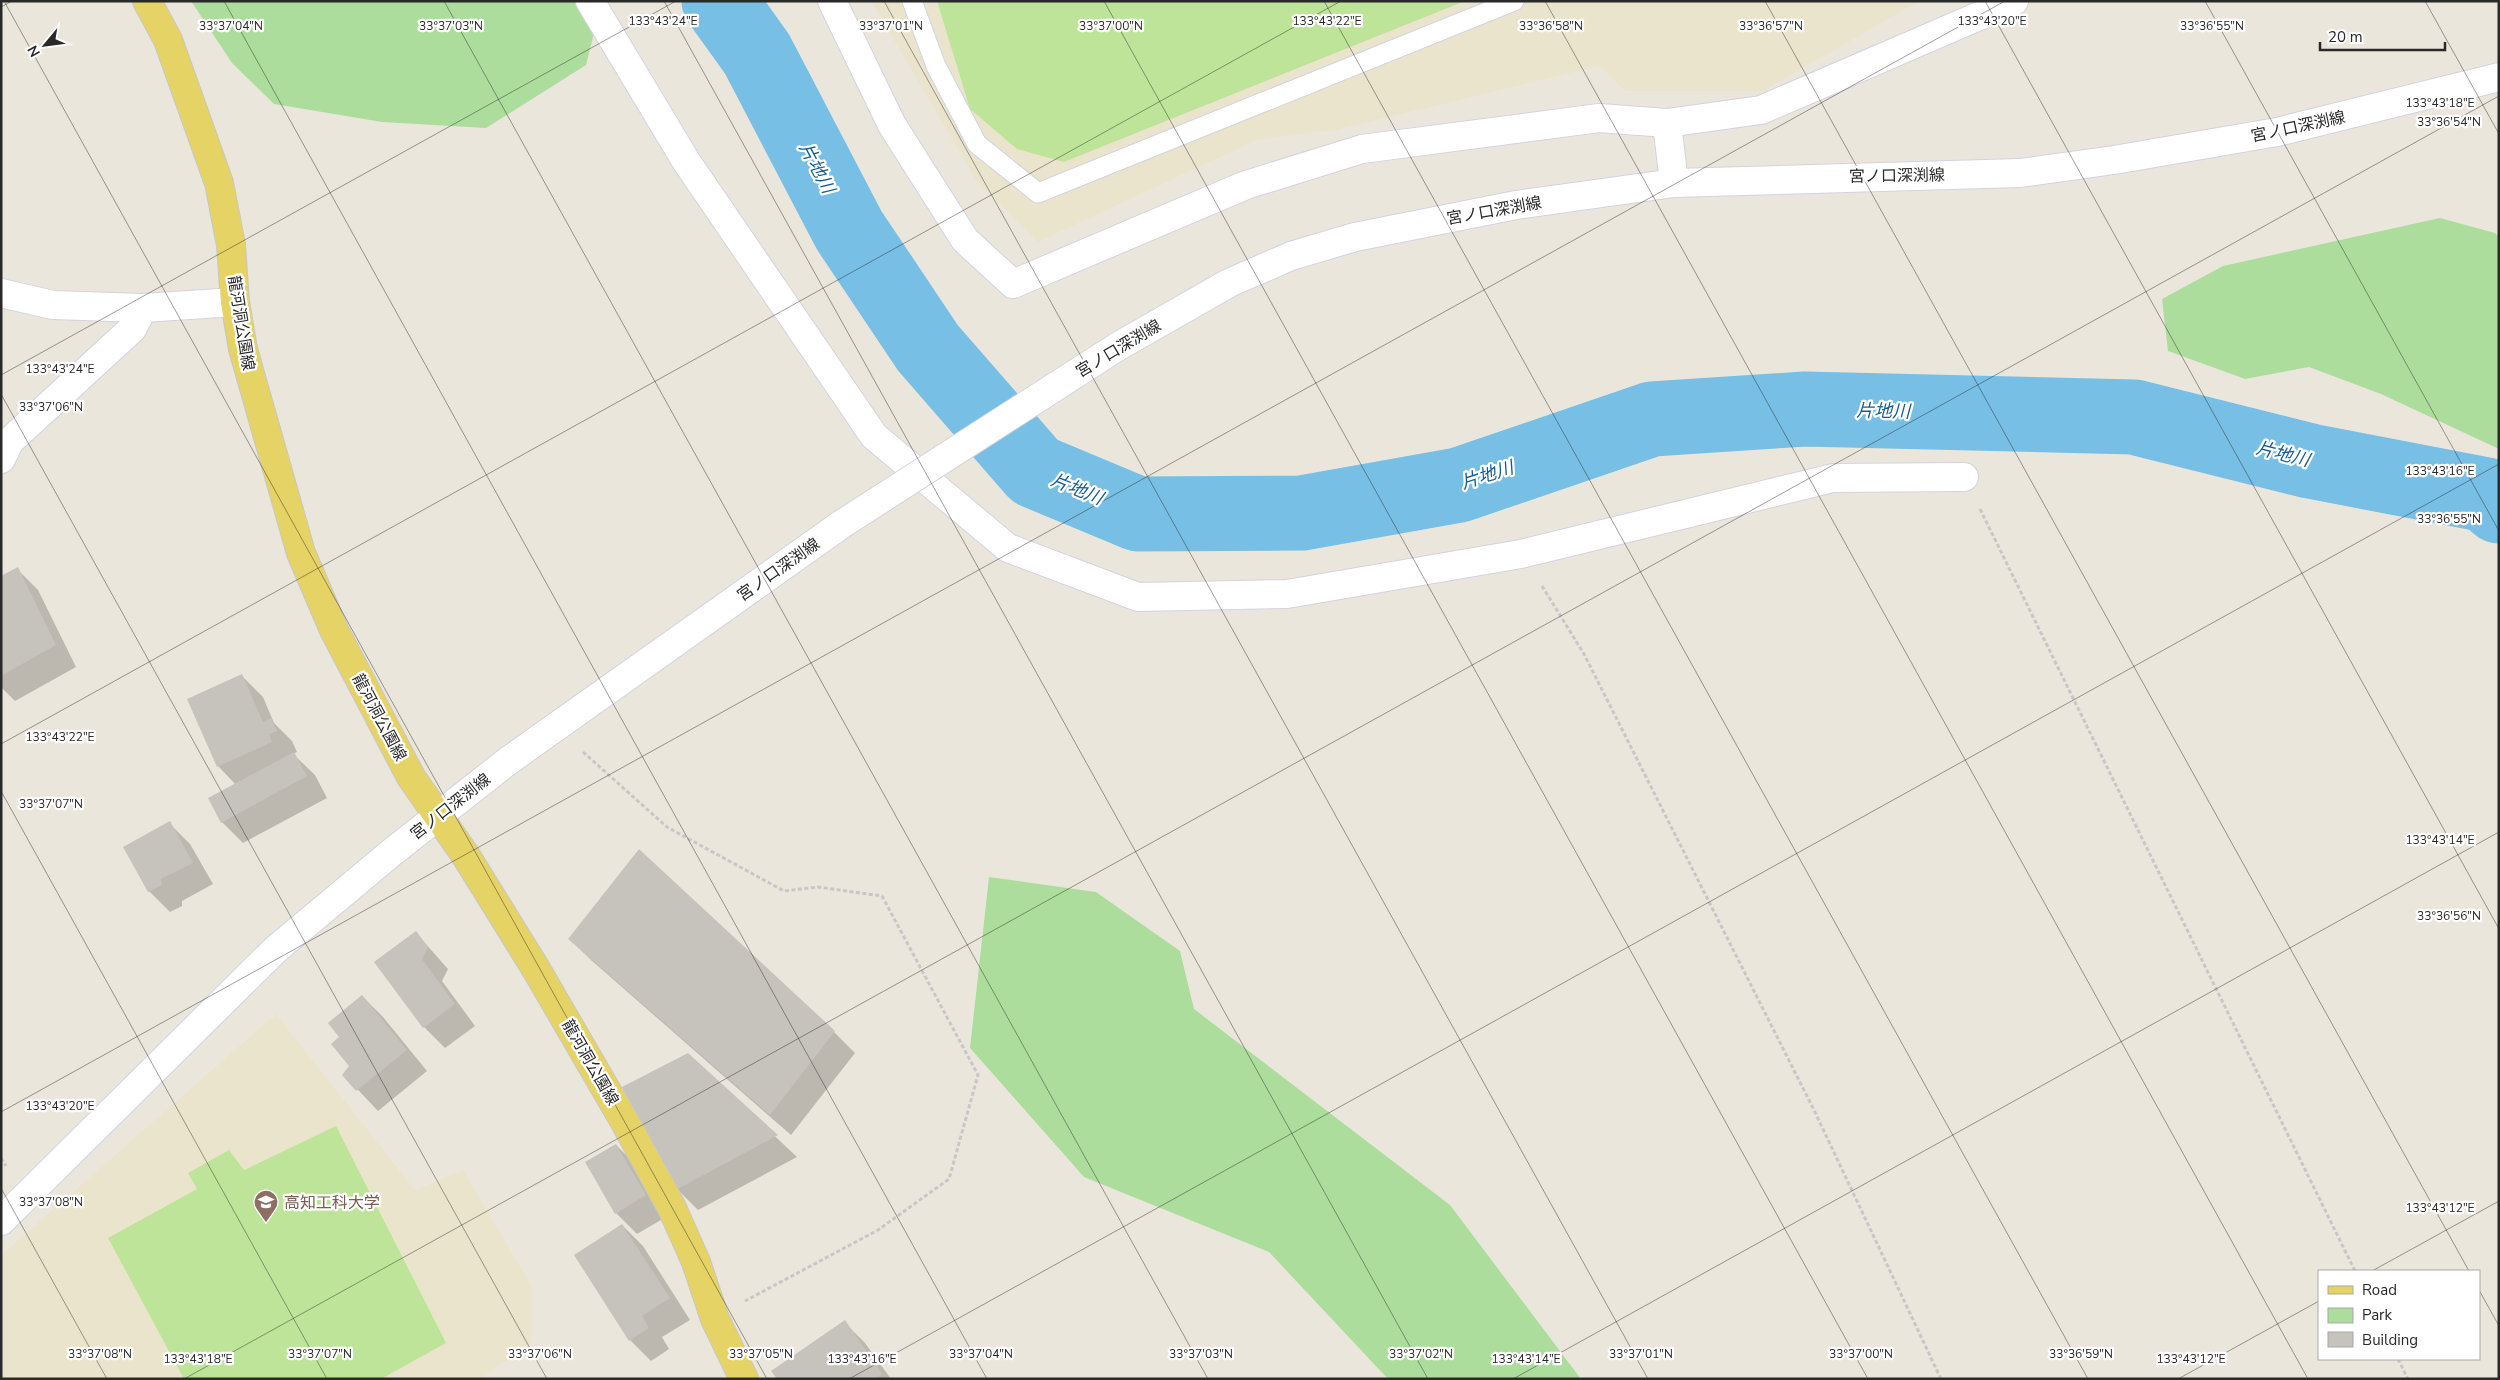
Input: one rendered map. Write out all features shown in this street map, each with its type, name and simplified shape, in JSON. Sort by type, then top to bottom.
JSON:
[{"type":"main road","name":"龍河洞公園線","points":[[147,1],[168,40],[219,183],[231,245],[235,302],[243,349],[301,553],[339,638],[411,777],[466,856],[536,969],[626,1124],[672,1208],[696,1262],[715,1319],[744,1379]]},
{"type":"street","points":[[590,1],[686,161],[874,436],[1008,548],[1138,597],[1287,594],[1521,554],[1833,478],[1964,477]]},
{"type":"street","points":[[832,1],[892,124],[965,240],[1013,284],[1246,185],[1362,148],[1599,118],[1667,123],[1761,110],[2014,1]]},
{"type":"street","name":"宮ノ口深渕線","points":[[1,1221],[275,950],[508,761],[842,524],[1117,347],[1229,283],[1291,256],[1355,238],[1516,205],[1674,183],[2020,173],[2114,160],[2277,132],[2499,77]]},
{"type":"street","points":[[1667,123],[1674,183]]},
{"type":"street","points":[[1,293],[53,305],[143,308],[235,302]]},
{"type":"street","points":[[1,459],[10,441],[132,330],[143,308]]},
{"type":"lane","points":[[912,1],[936,66],[977,144],[1038,193],[1514,1]]},
{"type":"path","points":[[1964,477],[2355,1270]]},
{"type":"path","points":[[1521,554],[1584,654],[1814,1110],[1942,1379]]},
{"type":"path","points":[[583,752],[667,827],[784,891],[818,887],[882,896],[978,1074],[949,1179],[878,1230],[715,1319]]},
{"type":"path","points":[[2398,1360],[2408,1379]]},
{"type":"shaded area","points":[[871,1],[1919,1],[1764,91],[1625,91],[1599,66],[1336,130],[1257,140],[1038,242],[977,182]]},
{"type":"shaded area","name":"高知工科大学","points":[[276,1014],[415,1190],[463,1170],[531,1285],[531,1342],[481,1379],[1,1379],[1,1255]]},
{"type":"green space","points":[[191,1],[602,1],[586,65],[486,128],[382,122],[274,104],[232,63]]},
{"type":"green space","points":[[937,1],[1465,1],[1064,162],[1017,149],[970,109]]},
{"type":"green space","points":[[2440,218],[2495,233],[2499,237],[2499,449],[2381,394],[2309,367],[2245,379],[2168,351],[2162,299],[2223,266]]},
{"type":"green space","points":[[989,877],[1096,892],[1180,951],[1194,1009],[1450,1205],[1581,1379],[1388,1379],[1269,1252],[1084,1177],[970,1048]]},
{"type":"green space","points":[[336,1126],[446,1343],[381,1379],[184,1379],[108,1238],[197,1189],[188,1173],[229,1150],[244,1170]]},
{"type":"building","points":[[18,567],[56,645],[1,676],[1,576]]},
{"type":"building","points":[[242,674],[263,722],[271,718],[277,731],[269,734],[272,742],[217,767],[187,699]]},
{"type":"building","points":[[294,752],[307,776],[221,823],[208,798]]},
{"type":"building","points":[[170,821],[193,863],[161,879],[162,885],[148,892],[123,847]]},
{"type":"building","points":[[639,849],[835,1031],[770,1115],[568,939]]},
{"type":"building","points":[[416,931],[428,947],[422,959],[455,1004],[423,1028],[374,962]]},
{"type":"building","points":[[362,995],[407,1050],[356,1091],[342,1075],[349,1066],[331,1044],[339,1037],[328,1023]]},
{"type":"building","points":[[688,1053],[778,1135],[676,1190],[622,1087]]},
{"type":"building","points":[[616,1144],[646,1195],[615,1214],[585,1162]]},
{"type":"building","points":[[622,1224],[670,1298],[642,1316],[649,1328],[629,1341],[574,1255]]},
{"type":"building","points":[[845,1320],[882,1374],[875,1379],[777,1379],[771,1371]]},
{"type":"waterway","name":"片地川","points":[[719,1],[757,54],[849,230],[928,348],[1035,471],[1138,514],[1302,513],[1459,485],[1652,419],[1805,409],[2134,417],[2310,461],[2487,495],[2499,506]]},
{"type":"place","name":"高知工科大学","points":[[266,1223]]}]
